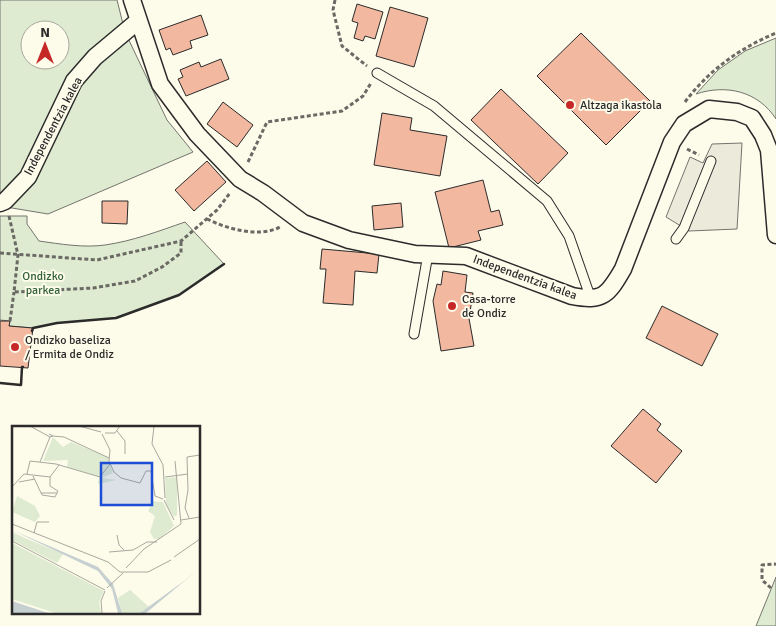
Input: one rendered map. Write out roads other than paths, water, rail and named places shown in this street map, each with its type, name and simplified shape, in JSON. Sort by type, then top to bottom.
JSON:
[{"type":"street","name":"Independentzia kalea","points":[[132,0],[160,84],[197,134],[240,179],[303,223],[349,240],[415,254],[466,256],[572,296],[591,299],[604,295],[615,284],[623,269],[672,142],[684,124],[709,109],[737,112],[752,118],[763,135],[769,150],[776,235]]},
{"type":"street","name":"Independentzia kalea","points":[[6,199],[28,177],[74,81],[95,57],[138,22]]},
{"type":"lane","points":[[377,73],[434,106],[547,201],[569,236],[591,299]]},
{"type":"lane","points":[[676,239],[684,228],[711,161]]},
{"type":"lane","points":[[414,334],[428,254]]},
{"type":"place","name":"Altzaga ikastola","points":[[570,105]]},
{"type":"place","name":"Casa-torre de Ondiz","points":[[452,306]]},
{"type":"place","name":"Ondizko baseliza / Ermita de Ondiz","points":[[15,347]]},
{"type":"park label","name":"Ondizko parkea","points":[[43,283]]}]
